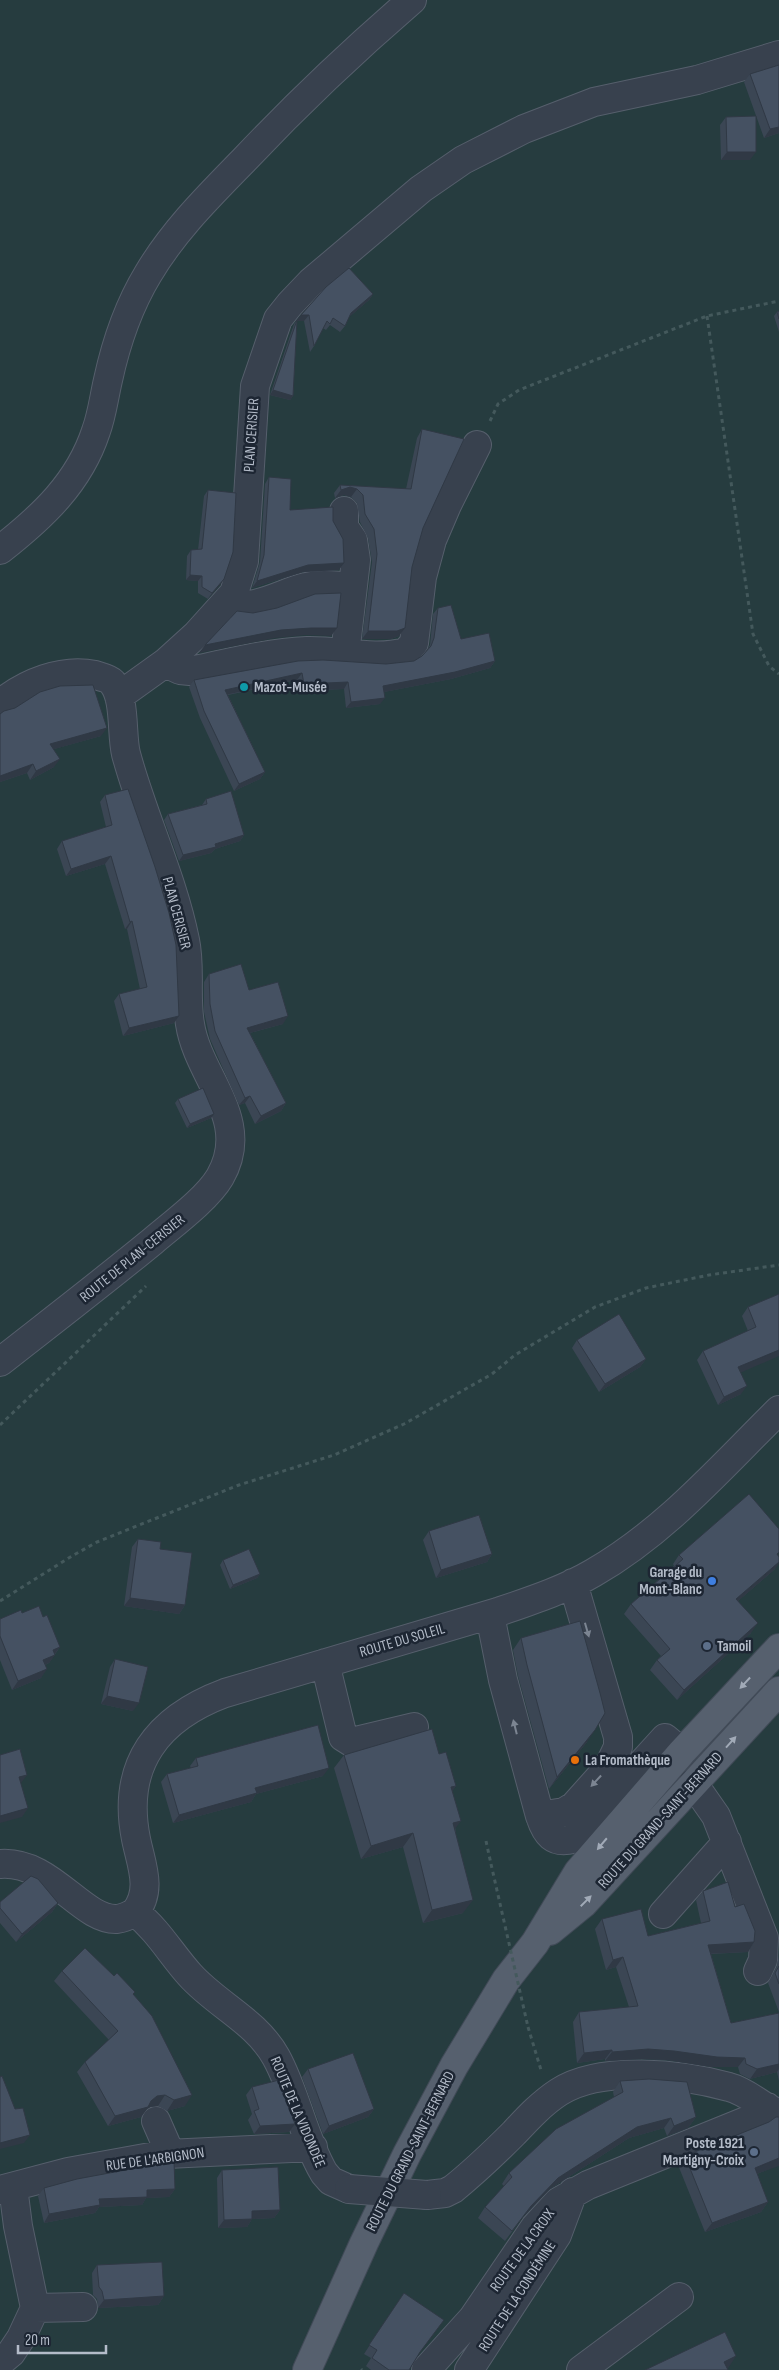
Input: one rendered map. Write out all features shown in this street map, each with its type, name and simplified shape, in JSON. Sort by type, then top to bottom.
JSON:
[{"type":"main road","name":"ROUTE DU GRAND-SAINT-BERNARD","points":[[307,2370],[364,2243],[454,2066],[506,1980],[535,1943],[578,1872],[673,1745],[779,1648]]},
{"type":"main road","name":"ROUTE DU GRAND-SAINT-BERNARD","points":[[535,1943],[583,1904],[779,1691]]},
{"type":"street","points":[[0,550],[46,513],[59,498],[82,462],[96,432],[117,344],[127,315],[146,276],[175,234],[207,196],[279,123],[412,0]]},
{"type":"street","name":"PLAN CERISIER","points":[[230,1130],[223,1103],[204,1069],[191,1029],[189,1009],[190,965],[185,940],[172,888],[127,756],[114,688],[165,662],[228,602],[238,583],[244,561],[255,386],[278,319],[294,300],[333,262],[421,189],[462,160],[524,129],[564,112],[594,102],[697,80],[779,54]]},
{"type":"street","points":[[165,662],[180,670],[190,671],[285,653],[322,651],[366,656],[400,654],[410,649],[415,638],[422,577],[432,540],[477,445]]},
{"type":"street","points":[[344,511],[345,531],[353,540],[355,548],[346,654]]},
{"type":"street","points":[[228,602],[236,605],[248,605],[317,585],[352,588]]},
{"type":"street","points":[[0,704],[36,682],[55,677],[84,673],[114,688]]},
{"type":"street","name":"ROUTE DE PLAN-CERISIER","points":[[0,1362],[102,1283],[191,1210],[220,1177],[228,1152],[230,1130]]},
{"type":"street","name":"ROUTE DU SOLEIL","points":[[136,1912],[142,1904],[146,1886],[136,1837],[132,1803],[135,1784],[150,1747],[162,1731],[180,1714],[202,1702],[537,1599],[573,1583],[617,1558],[668,1520],[779,1410]]},
{"type":"street","points":[[540,1816],[564,1812],[574,1806],[608,1768],[618,1747],[618,1736],[573,1583]]},
{"type":"street","points":[[490,1614],[510,1708],[540,1816],[548,1835],[556,1840],[574,1839],[673,1745]]},
{"type":"street","points":[[324,1663],[343,1737],[346,1740],[351,1742],[414,1727]]},
{"type":"street","points":[[693,1783],[716,1816],[764,1938],[763,1960],[758,1971]]},
{"type":"street","points":[[663,1914],[727,1842]]},
{"type":"street","points":[[1,1861],[48,1877],[99,1914],[118,1918],[136,1912]]},
{"type":"street","name":"ROUTE DE LA VIDONDÉE","points":[[136,1912],[156,1930],[191,1976],[247,2022],[268,2044],[282,2070],[324,2174],[330,2181],[349,2189],[427,2195],[445,2193],[453,2189],[559,2091],[572,2084],[601,2077],[648,2075],[728,2086],[751,2096],[773,2110]]},
{"type":"street","name":"ROUTE DE LA CROIX","points":[[426,2370],[473,2318],[546,2213],[573,2192],[773,2110]]},
{"type":"street","points":[[156,2121],[170,2153]]},
{"type":"street","name":"RUE DE L'ARBIGNON","points":[[7,2188],[68,2172],[170,2153],[313,2147]]},
{"type":"street","points":[[0,2362],[11,2353],[21,2338],[35,2308],[18,2226],[7,2188]]},
{"type":"street","name":"ROUTE DE LA CONDÉMINE","points":[[473,2368],[557,2235],[573,2192]]},
{"type":"street","points":[[581,2370],[679,2297]]},
{"type":"street","points":[[35,2308],[83,2307]]},
{"type":"path","points":[[477,445],[498,404],[518,390],[707,316],[779,301]]},
{"type":"path","points":[[707,316],[753,634],[769,666],[779,674]]},
{"type":"path","points":[[0,1601],[98,1542],[239,1484],[334,1456],[404,1424],[492,1374],[515,1355],[595,1307],[646,1288],[709,1275],[779,1265]]},
{"type":"path","points":[[486,1841],[528,2027],[540,2070],[559,2091]]},
{"type":"green space","points":[[0,0],[779,0],[779,2370],[0,2370]]},
{"type":"building","points":[[779,65],[779,127],[770,129],[750,74]]},
{"type":"building","points":[[756,116],[756,152],[727,152],[726,117]]},
{"type":"building","points":[[349,268],[373,294],[351,313],[345,326],[333,318],[330,324],[327,321],[314,346],[309,315],[301,315],[326,287]]},
{"type":"building","points":[[297,320],[293,396],[273,390]]},
{"type":"building","points":[[422,429],[464,439],[423,528],[412,567],[405,628],[397,631],[368,631],[377,554],[374,529],[365,514],[363,495],[357,489],[350,487],[341,490],[340,485],[411,489]]},
{"type":"building","points":[[269,477],[291,479],[290,510],[333,507],[333,521],[343,539],[344,563],[308,565],[257,581],[264,555]]},
{"type":"building","points":[[208,490],[236,493],[233,552],[224,579],[212,593],[202,587],[202,576],[190,575],[191,550],[202,549]]},
{"type":"building","points":[[341,593],[337,628],[281,630],[205,645],[237,611],[253,613],[277,608],[315,594]]},
{"type":"building","points":[[451,605],[461,639],[489,633],[495,661],[455,672],[383,686],[385,698],[351,702],[348,682],[304,684],[302,673],[225,690],[265,772],[239,784],[204,711],[194,680],[298,661],[323,660],[386,664],[414,661],[422,656],[431,646],[434,638],[438,608]]},
{"type":"building","points":[[93,685],[107,728],[50,744],[60,759],[36,771],[33,764],[0,776],[0,714],[15,708],[40,692],[60,686]]},
{"type":"building","points":[[128,789],[169,913],[176,945],[179,1016],[129,1028],[119,994],[147,987],[132,921],[130,922],[111,856],[71,869],[62,841],[112,825],[105,795]]},
{"type":"building","points":[[231,791],[244,835],[215,844],[216,847],[183,855],[168,814],[207,804],[206,799]]},
{"type":"building","points":[[241,964],[249,990],[278,982],[288,1016],[247,1028],[286,1103],[261,1116],[250,1096],[245,1098],[215,1031],[210,1004],[209,974]]},
{"type":"building","points":[[203,1088],[214,1114],[190,1124],[178,1099]]},
{"type":"building","points":[[779,1294],[779,1350],[738,1367],[747,1386],[724,1397],[703,1351],[756,1327],[748,1307]]},
{"type":"building","points":[[619,1314],[646,1359],[605,1384],[577,1340]]},
{"type":"building","name":"Garage du Mont-Blanc","points":[[749,1494],[779,1529],[779,1552],[777,1554],[779,1562],[736,1599],[758,1623],[684,1690],[657,1660],[670,1649],[631,1604],[683,1559],[679,1555]]},
{"type":"building","points":[[479,1515],[492,1554],[441,1570],[429,1531]]},
{"type":"building","points":[[138,1539],[161,1542],[160,1549],[192,1553],[185,1605],[130,1598]]},
{"type":"building","points":[[249,1549],[260,1574],[233,1585],[223,1560]]},
{"type":"building","points":[[39,1606],[43,1617],[47,1615],[60,1647],[53,1650],[55,1655],[43,1660],[47,1669],[18,1681],[0,1636],[0,1619],[21,1610],[22,1613]]},
{"type":"building","points":[[580,1621],[605,1713],[595,1730],[557,1777],[521,1638]]},
{"type":"building","points":[[115,1659],[148,1667],[139,1703],[107,1696]]},
{"type":"building","points":[[318,1725],[329,1768],[255,1788],[257,1793],[179,1815],[167,1774],[198,1766],[196,1758]]},
{"type":"building","points":[[432,1729],[439,1754],[446,1752],[456,1786],[451,1787],[461,1821],[453,1823],[473,1900],[432,1910],[413,1833],[371,1846],[344,1755]]},
{"type":"building","points":[[20,1749],[27,1775],[19,1777],[28,1808],[0,1816],[0,1755]]},
{"type":"building","points":[[31,1876],[38,1879],[58,1903],[22,1934],[0,1908],[0,1902]]},
{"type":"building","points":[[728,1882],[735,1907],[744,1904],[755,1931],[754,1942],[708,1945],[731,2023],[779,2013],[779,2064],[757,2069],[746,2064],[745,2058],[717,2057],[648,2049],[584,2053],[579,2012],[638,2006],[623,1957],[613,1960],[602,1919],[641,1909],[648,1936],[710,1921],[703,1891]]},
{"type":"building","points":[[85,1948],[114,1976],[117,1973],[135,1992],[133,1994],[152,2016],[192,2095],[174,2100],[165,2095],[157,2096],[148,2107],[115,2116],[85,2062],[118,2031],[62,1971]]},
{"type":"building","points":[[779,1966],[779,1984],[775,1973]]},
{"type":"building","points":[[353,2053],[374,2109],[329,2126],[308,2069]]},
{"type":"building","points":[[2,2076],[15,2109],[23,2108],[30,2135],[0,2143],[0,2077]]},
{"type":"building","points":[[649,2079],[687,2082],[696,2117],[674,2126],[671,2118],[637,2127],[558,2178],[531,2206],[512,2231],[485,2207],[512,2177],[509,2173],[556,2129],[623,2092],[620,2081]]},
{"type":"building","points":[[279,2080],[295,2124],[260,2126],[254,2111],[259,2109],[252,2087]]},
{"type":"building","points":[[779,2117],[779,2158],[755,2168],[768,2202],[712,2223],[685,2156],[769,2122]]},
{"type":"building","points":[[174,2161],[175,2189],[147,2190],[147,2197],[99,2199],[100,2205],[49,2214],[44,2188],[77,2179]]},
{"type":"building","points":[[278,2167],[280,2210],[252,2211],[252,2219],[224,2220],[222,2170]]},
{"type":"building","points":[[162,2262],[164,2296],[104,2300],[99,2287],[97,2265]]},
{"type":"building","points":[[404,2293],[444,2320],[409,2370],[389,2370],[372,2358],[377,2350],[369,2345]]},
{"type":"building","points":[[725,2332],[736,2356],[724,2362],[728,2370],[645,2370]]},
{"type":"place","name":"Mazot-Musée","points":[[244,687]]},
{"type":"place","name":"Garage du Mont-Blanc","points":[[712,1581]]},
{"type":"place","name":"Tamoil","points":[[707,1646]]},
{"type":"place","name":"La Fromathèque","points":[[575,1760]]},
{"type":"place","name":"Poste 1921 Martigny-Croix","points":[[754,2152]]}]
